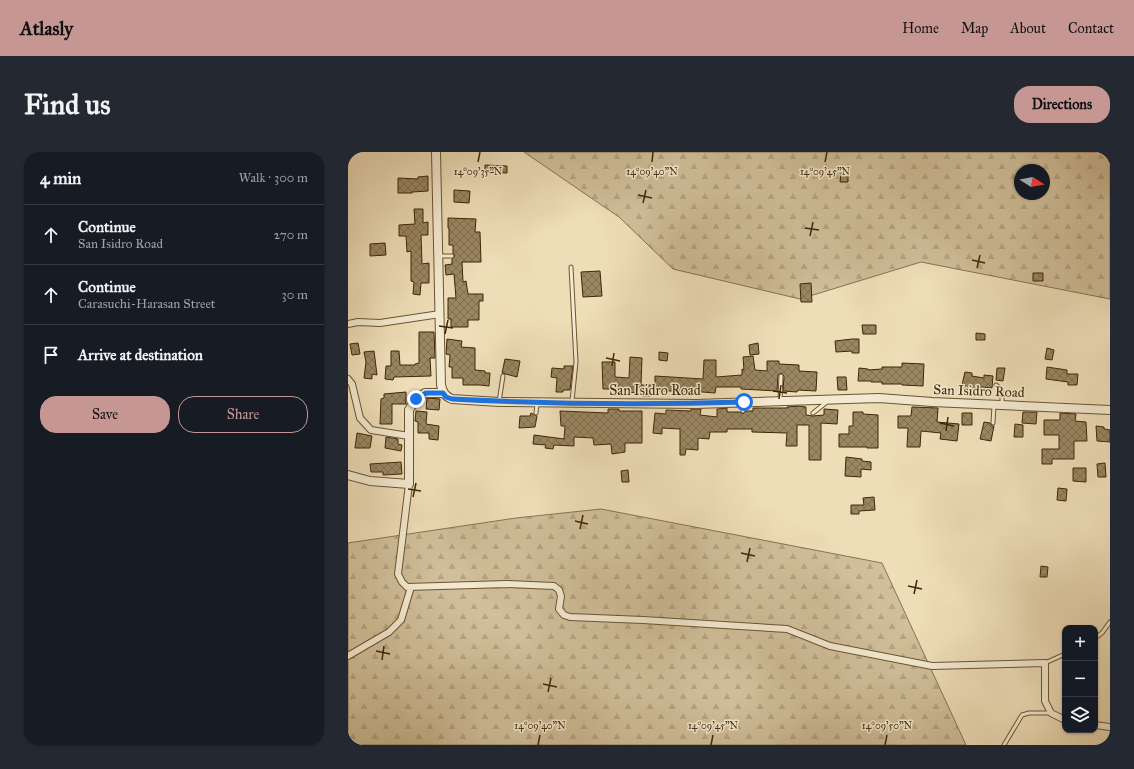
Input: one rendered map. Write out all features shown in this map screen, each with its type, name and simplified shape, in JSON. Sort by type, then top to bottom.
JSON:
[{"type":"street","points":[[436,152],[441,377],[443,393],[426,393],[416,399],[409,410],[409,484],[398,574],[402,582],[407,587],[507,584],[554,586],[559,590],[561,596],[559,609],[564,615],[570,617],[788,629],[830,646],[932,666],[1045,663],[1044,701],[1051,713],[1062,718]]},
{"type":"street","points":[[348,324],[358,322],[380,322],[440,314]]},
{"type":"street","points":[[348,379],[352,384],[360,418],[372,430],[409,436]]},
{"type":"street","name":"San Isidro Road","points":[[443,393],[446,397],[452,399],[499,402],[696,404],[743,406],[780,402],[879,398],[932,402],[1110,410]]},
{"type":"street","points":[[348,475],[370,481],[409,484]]},
{"type":"street","points":[[348,656],[389,632],[401,620],[411,587]]},
{"type":"street","points":[[1098,725],[1110,727]]},
{"type":"lane","points":[[438,256],[452,256]]},
{"type":"lane","points":[[570,267],[576,362],[572,403]]},
{"type":"lane","points":[[499,402],[503,376]]},
{"type":"lane","points":[[780,402],[781,376]]},
{"type":"lane","points":[[993,422],[1001,390],[1000,387],[996,385]]},
{"type":"lane","points":[[813,413],[830,400]]},
{"type":"lane","points":[[536,413],[537,402]]},
{"type":"lane","points":[[1098,636],[1110,622]]},
{"type":"lane","points":[[1045,663],[1062,655]]},
{"type":"lane","points":[[1004,745],[1022,715],[1028,713],[1051,713]]},
{"type":"green space","points":[[524,152],[1110,152],[1110,299],[921,262],[800,299],[673,269],[619,217]]},
{"type":"green space","points":[[601,509],[882,563],[966,745],[348,745],[348,543],[516,518]]},
{"type":"building","points":[[485,165],[507,166],[507,173],[485,172]]},
{"type":"building","points":[[841,173],[848,173],[848,182],[840,182]]},
{"type":"building","points":[[428,176],[428,191],[398,193],[398,178],[418,179],[418,177]]},
{"type":"building","points":[[454,190],[470,191],[469,203],[454,202]]},
{"type":"building","points":[[414,209],[423,209],[423,223],[428,222],[428,235],[421,235],[422,264],[429,263],[429,283],[421,283],[420,295],[413,294],[414,282],[411,281],[411,251],[407,252],[406,236],[399,236],[399,225],[415,224]]},
{"type":"building","points":[[448,218],[476,219],[475,232],[480,232],[481,262],[462,262],[463,282],[466,281],[468,294],[483,294],[483,301],[479,301],[479,320],[468,320],[468,327],[451,327],[451,319],[448,319],[448,298],[456,298],[454,274],[446,275],[445,265],[452,264],[452,259],[455,256],[453,253],[453,245],[449,245]]},
{"type":"building","points":[[385,243],[386,255],[370,256],[370,244]]},
{"type":"building","points":[[600,271],[602,296],[583,297],[581,272]]},
{"type":"building","points":[[1033,273],[1043,273],[1043,281],[1033,281]]},
{"type":"building","points":[[811,283],[812,302],[801,302],[800,284]]},
{"type":"building","points":[[862,325],[876,325],[876,334],[863,334]]},
{"type":"building","points":[[419,332],[434,332],[435,358],[430,358],[431,376],[394,377],[393,380],[385,379],[386,366],[391,366],[391,351],[399,351],[400,365],[415,365],[419,363]]},
{"type":"building","points":[[976,333],[985,334],[985,340],[976,340]]},
{"type":"building","points":[[447,339],[462,341],[461,347],[475,348],[475,370],[490,373],[489,386],[463,385],[463,378],[452,378],[452,367],[449,367],[450,355],[446,354]]},
{"type":"building","points":[[859,339],[859,353],[852,353],[852,351],[836,352],[835,341]]},
{"type":"building","points":[[358,343],[360,354],[352,355],[350,344]]},
{"type":"building","points":[[758,343],[759,354],[750,355],[749,345]]},
{"type":"building","points":[[1047,348],[1054,350],[1052,360],[1045,359]]},
{"type":"building","points":[[374,351],[377,375],[372,374],[372,379],[364,378],[366,362],[364,352]]},
{"type":"building","points":[[659,352],[668,353],[667,361],[659,360]]},
{"type":"building","points":[[753,356],[755,370],[767,371],[767,361],[779,361],[779,364],[799,365],[799,371],[817,372],[816,391],[783,391],[784,376],[781,373],[778,375],[777,391],[741,389],[741,387],[716,387],[715,393],[690,391],[650,391],[650,396],[643,396],[643,392],[619,393],[619,389],[603,389],[602,362],[615,362],[615,377],[629,378],[630,357],[642,358],[641,385],[655,385],[655,376],[703,379],[704,360],[716,360],[716,377],[742,375],[742,369],[744,370],[743,357]]},
{"type":"building","points":[[505,359],[520,361],[517,377],[502,373]]},
{"type":"building","points":[[902,363],[924,364],[923,386],[858,381],[859,368],[868,370],[882,369],[882,367],[902,367]]},
{"type":"building","points":[[564,366],[573,366],[570,390],[556,392],[557,378],[551,377],[552,368],[564,369]]},
{"type":"building","points":[[1047,367],[1067,370],[1067,374],[1078,374],[1077,385],[1068,385],[1068,382],[1046,379]]},
{"type":"building","points":[[997,368],[1005,368],[1003,381],[996,380]]},
{"type":"building","points":[[965,372],[972,373],[972,376],[984,378],[984,375],[993,376],[992,388],[981,387],[980,393],[961,389]]},
{"type":"building","points":[[837,377],[846,377],[847,390],[838,390]]},
{"type":"building","points":[[406,392],[406,404],[392,404],[392,424],[380,424],[381,399],[384,398],[384,394]]},
{"type":"building","points":[[427,398],[440,399],[439,410],[426,409]]},
{"type":"building","points":[[798,406],[806,407],[806,415],[813,416],[824,415],[824,409],[838,410],[837,424],[821,423],[821,460],[809,460],[809,425],[797,425],[797,446],[786,446],[787,433],[752,432],[752,429],[727,429],[727,432],[710,432],[709,439],[698,438],[698,450],[686,449],[685,455],[680,455],[680,429],[662,428],[662,434],[653,433],[655,413],[666,414],[666,410],[691,411],[691,409],[701,409],[700,415],[717,417],[717,409],[727,408],[727,412],[740,412],[743,414],[746,411],[753,411],[753,408],[787,408]]},
{"type":"building","points":[[912,407],[938,408],[937,422],[959,424],[957,441],[940,439],[941,433],[921,431],[920,447],[907,447],[908,428],[898,428],[898,416],[911,416]]},
{"type":"building","points":[[608,409],[619,409],[619,411],[642,411],[642,443],[625,443],[625,452],[612,454],[611,444],[594,445],[593,438],[574,437],[574,446],[554,445],[553,449],[545,448],[546,445],[533,444],[534,435],[564,439],[565,426],[561,426],[560,411],[608,413]]},
{"type":"building","points":[[416,411],[427,412],[426,424],[439,426],[438,440],[429,439],[429,433],[418,433],[418,422],[415,421]]},
{"type":"building","points":[[853,412],[878,415],[878,448],[839,447],[839,434],[849,434],[849,426],[853,426]]},
{"type":"building","points":[[1023,412],[1037,412],[1036,424],[1022,423]]},
{"type":"building","points":[[531,413],[537,416],[535,427],[519,428],[520,416],[530,416]]},
{"type":"building","points":[[962,413],[972,413],[972,425],[962,425]]},
{"type":"building","points":[[1060,413],[1076,414],[1075,421],[1086,422],[1087,441],[1074,441],[1074,459],[1052,459],[1052,464],[1042,464],[1042,449],[1059,449],[1059,435],[1044,435],[1044,420],[1060,420]]},
{"type":"building","points":[[984,422],[990,423],[994,426],[991,441],[980,439]]},
{"type":"building","points":[[1015,424],[1023,425],[1023,437],[1014,437]]},
{"type":"building","points":[[1096,426],[1104,427],[1104,429],[1110,430],[1110,442],[1097,441]]},
{"type":"building","points":[[357,433],[372,436],[370,448],[355,448]]},
{"type":"building","points":[[386,437],[398,439],[398,444],[402,445],[401,451],[385,448]]},
{"type":"building","points":[[846,457],[871,462],[871,470],[861,469],[861,477],[845,476]]},
{"type":"building","points":[[401,462],[402,474],[383,475],[383,472],[371,472],[370,464]]},
{"type":"building","points":[[1105,463],[1106,477],[1098,477],[1097,464]]},
{"type":"building","points":[[1073,468],[1086,468],[1086,482],[1073,481]]},
{"type":"building","points":[[628,470],[629,482],[622,482],[621,471]]},
{"type":"building","points":[[1058,488],[1067,489],[1066,501],[1057,500]]},
{"type":"building","points":[[874,497],[875,510],[859,511],[859,514],[851,514],[851,505],[864,505],[863,498]]},
{"type":"building","points":[[1041,566],[1048,567],[1047,577],[1040,577]]},
{"type":"route","points":[[416,399],[426,393],[443,393],[446,397],[452,399],[499,402],[696,404],[744,402]]}]
